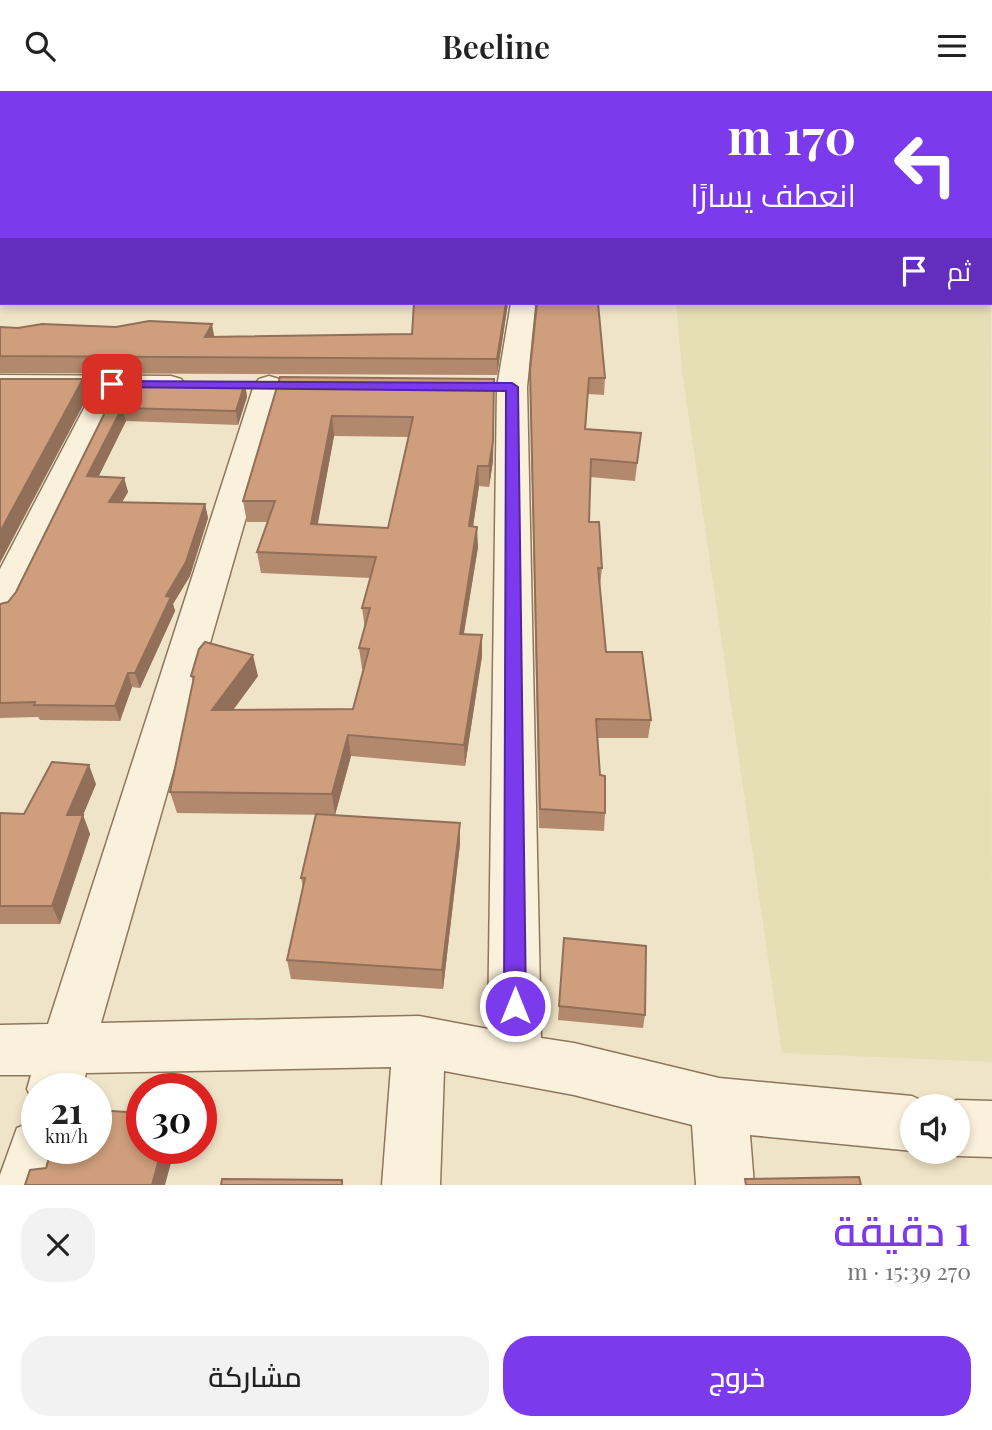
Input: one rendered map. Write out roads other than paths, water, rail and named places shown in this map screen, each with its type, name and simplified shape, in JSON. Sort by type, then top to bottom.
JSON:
[{"type":"street","points":[[515,1060],[499,387],[522,306]]},
{"type":"street","points":[[0,384],[204,385]]},
{"type":"street","points":[[0,605],[112,384]]},
{"type":"street","points":[[60,1068],[270,386]]},
{"type":"street","points":[[411,1185],[419,1041]]},
{"type":"street","points":[[0,1050],[60,1068],[419,1041],[574,1069],[719,1105],[900,1123]]},
{"type":"street","points":[[719,1105],[725,1185]]},
{"type":"street","points":[[970,1128],[992,1129]]},
{"type":"street","points":[[26,1185],[32,1164]]}]
